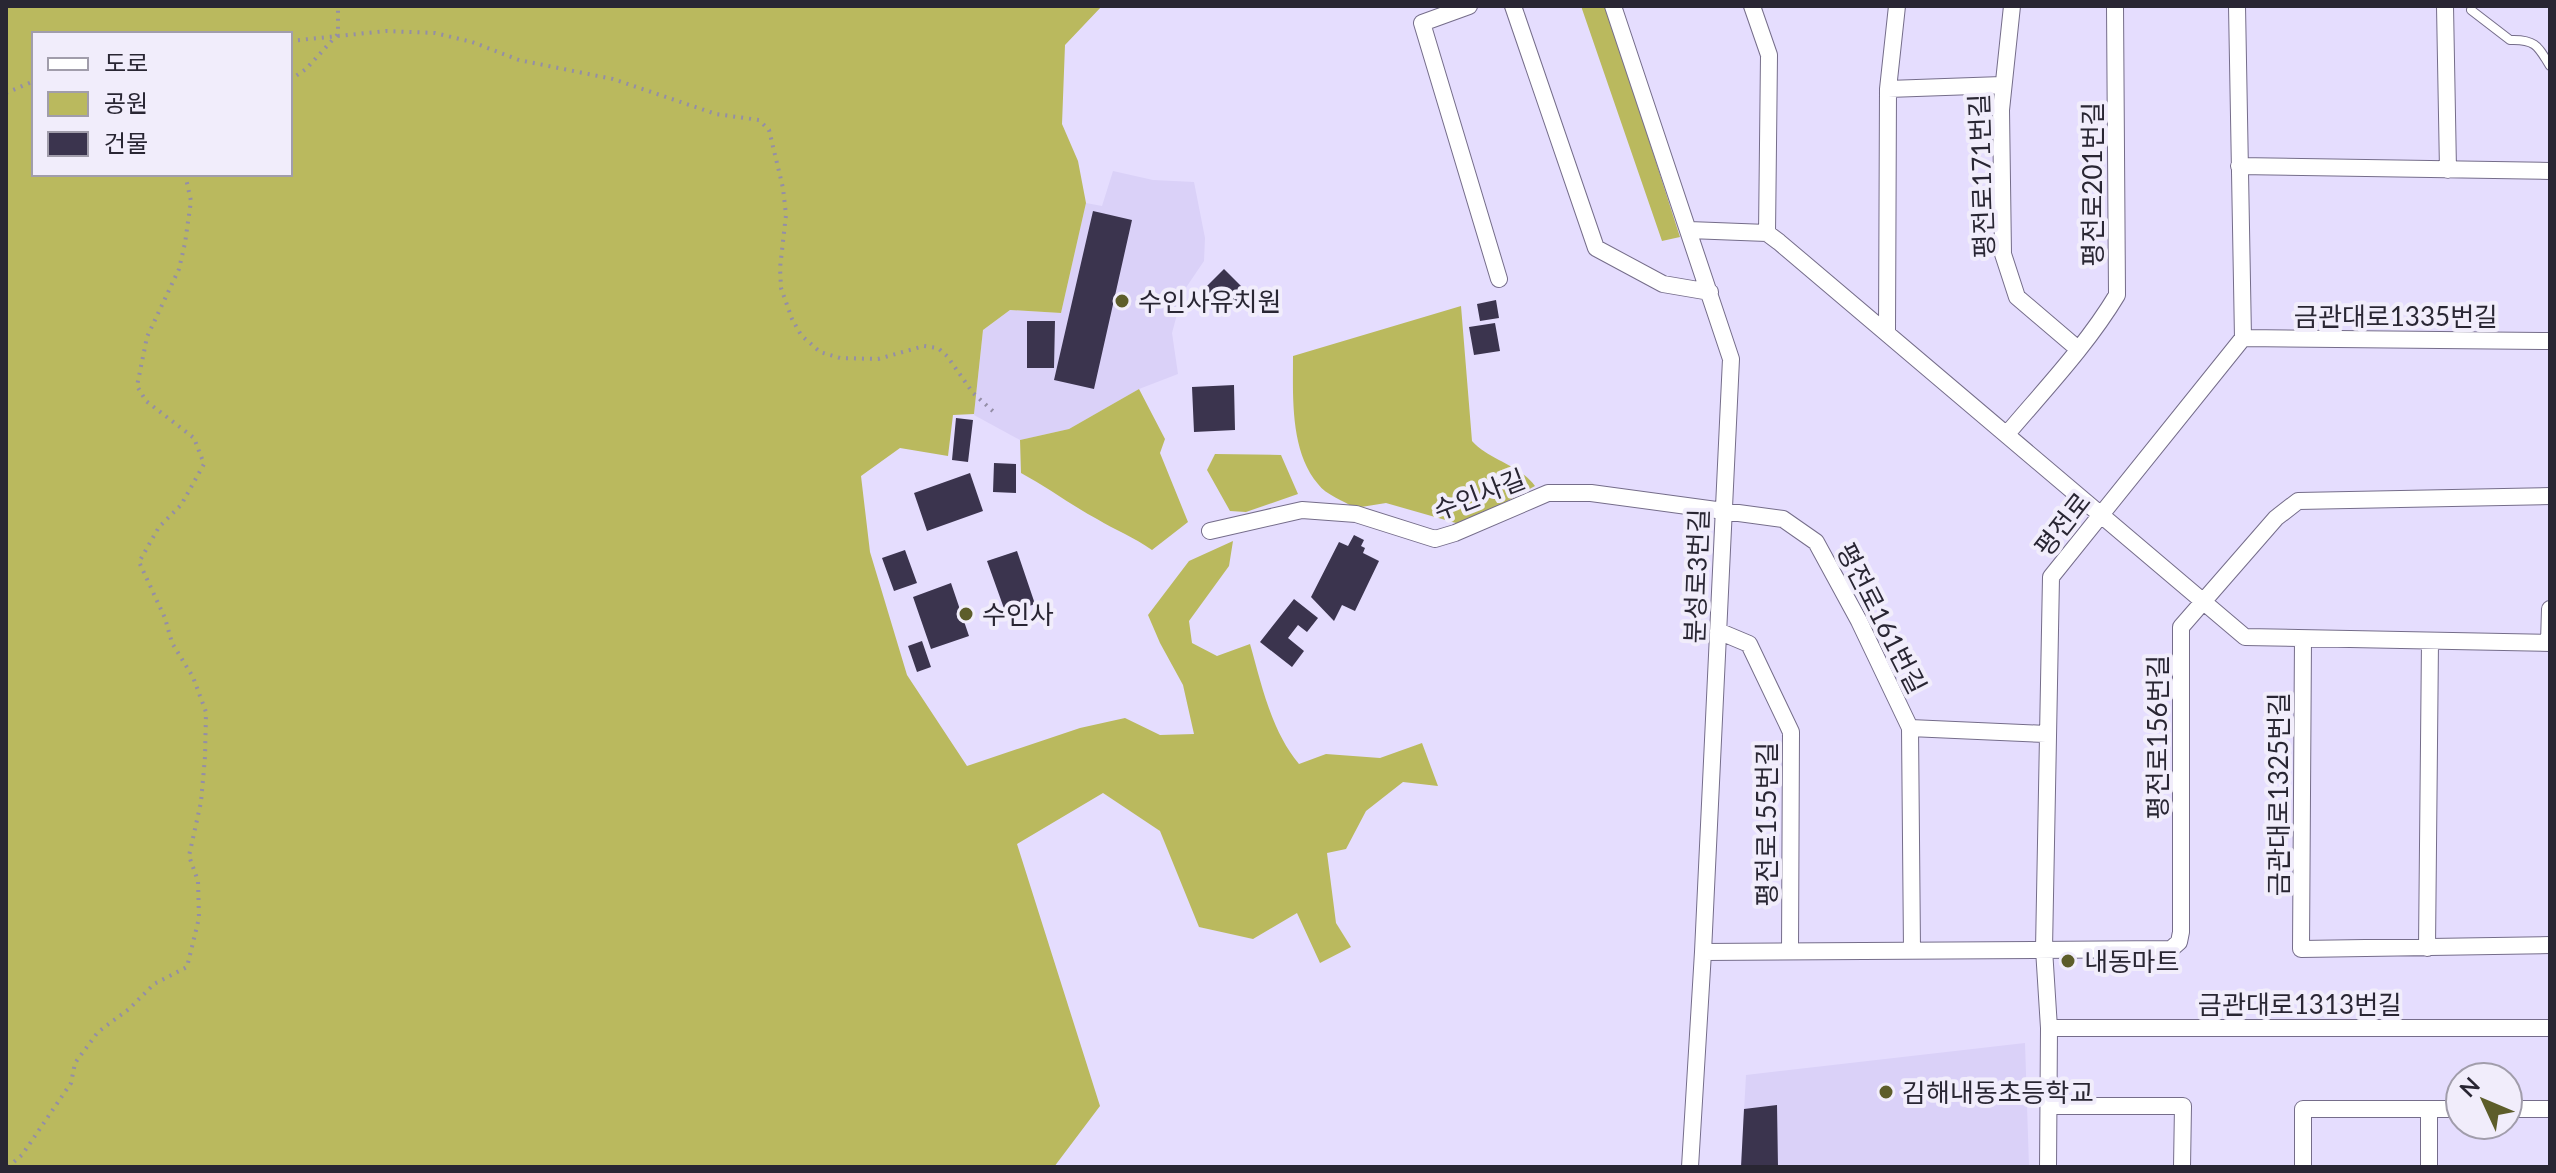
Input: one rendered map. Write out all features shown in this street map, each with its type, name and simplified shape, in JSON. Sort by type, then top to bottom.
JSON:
[{"type":"street","points":[[1469,6],[1422,23],[1499,279]]},
{"type":"street","points":[[1513,6],[1596,248],[1663,284],[1710,292]]},
{"type":"street","name":"분성로3번길","points":[[1613,6],[1731,359],[1690,1167]]},
{"type":"street","points":[[1752,6],[1769,55],[1767,233]]},
{"type":"street","points":[[1887,332],[1888,89],[1897,6]]},
{"type":"street","name":"평전로171번길","points":[[2012,6],[2002,85],[2003,254],[2017,297],[2078,349]]},
{"type":"street","name":"평전로201번길","points":[[2078,349],[2117,295],[2115,6]]},
{"type":"street","points":[[2237,6],[2243,338]]},
{"type":"street","points":[[2445,6],[2448,170]]},
{"type":"street","points":[[1888,89],[2002,85]]},
{"type":"street","points":[[2239,166],[2550,171]]},
{"type":"street","points":[[1689,230],[1767,233],[2245,637],[2550,642],[2550,609]]},
{"type":"street","name":"금관대로1335번길","points":[[2243,338],[2550,341]]},
{"type":"street","name":"평전로","points":[[2048,1167],[2049,1028],[2044,949],[2051,577],[2243,338]]},
{"type":"street","points":[[2007,434],[2078,349]]},
{"type":"street","name":"수인사길","points":[[1210,531],[1302,510],[1356,514],[1435,539],[1548,493],[1591,493],[1723,511]]},
{"type":"street","name":"평전로156번길","points":[[2044,949],[2163,950],[2171,949],[2179,942],[2181,627],[2276,518],[2298,501],[2550,496]]},
{"type":"street","name":"평전로161번길","points":[[1723,511],[1783,519],[1816,542],[1859,621],[1910,728],[2046,734]]},
{"type":"street","name":"평전로155번길","points":[[1718,631],[1749,644],[1791,732],[1790,951]]},
{"type":"street","name":"금관대로1325번길","points":[[2303,639],[2301,949],[2427,948]]},
{"type":"street","points":[[2430,641],[2427,948],[2550,945]]},
{"type":"street","points":[[1910,728],[1912,950]]},
{"type":"street","points":[[1703,952],[2044,949]]},
{"type":"street","name":"금관대로1313번길","points":[[2049,1028],[2550,1028]]},
{"type":"street","points":[[2049,1106],[2183,1106],[2182,1167]]},
{"type":"street","points":[[2303,1167],[2303,1109],[2444,1109]]},
{"type":"street","points":[[2429,1109],[2429,1167]]},
{"type":"street","points":[[2524,1109],[2550,1109]]},
{"type":"lane","points":[[2472,6],[2471,10],[2510,40],[2525,39],[2537,46],[2550,66]]},
{"type":"path","points":[[292,79],[306,69],[338,34],[338,6]]},
{"type":"path","points":[[292,41],[338,34],[412,31],[455,37],[519,60],[613,79],[716,114],[759,120],[769,130],[783,188],[786,215],[781,288],[801,335],[820,352],[840,358],[878,359],[924,346],[938,348],[973,393],[995,413]]},
{"type":"path","points":[[6,93],[32,82]]},
{"type":"path","points":[[8,1167],[22,1155],[71,1083],[75,1063],[98,1032],[129,1009],[154,984],[187,967],[199,918],[198,881],[189,856],[201,802],[206,712],[193,677],[172,643],[165,618],[139,562],[159,527],[181,505],[204,464],[194,438],[146,401],[137,386],[147,337],[179,269],[185,243],[191,201],[185,176]]},
{"type":"shaded area","name":"수인사유치원","points":[[1113,171],[1153,180],[1194,182],[1205,238],[1204,261],[1183,292],[1172,333],[1178,374],[1139,389],[1069,429],[1020,440],[974,415],[983,330],[1010,310],[1061,313],[1086,203],[1102,206]]},
{"type":"shaded area","name":"김해내동초등학교","points":[[2025,1043],[2029,1167],[1741,1167],[1746,1075]]},
{"type":"green space","points":[[6,6],[1102,6],[1065,45],[1062,124],[1078,161],[1086,203],[1061,313],[1010,310],[983,330],[974,414],[953,415],[948,456],[900,448],[861,476],[870,552],[907,675],[967,766],[1080,728],[1125,718],[1160,735],[1194,734],[1183,685],[1148,615],[1189,561],[1233,541],[1229,566],[1189,621],[1192,643],[1217,656],[1250,644],[1274,722],[1299,764],[1326,754],[1380,758],[1422,743],[1438,786],[1403,782],[1366,811],[1346,849],[1327,853],[1336,923],[1351,947],[1320,963],[1297,913],[1253,939],[1199,927],[1160,831],[1103,793],[1017,844],[1100,1106],[1054,1167],[6,1167]]},
{"type":"green space","points":[[1581,6],[1606,6],[1680,237],[1662,241]]},
{"type":"green space","points":[[1461,306],[1472,441],[1521,472],[1535,486],[1463,525],[1386,503],[1355,508],[1326,491],[1309,471],[1298,440],[1293,356]]},
{"type":"green space","points":[[1139,389],[1165,439],[1160,453],[1188,522],[1152,550],[1021,473],[1020,440],[1069,429]]},
{"type":"green space","points":[[1215,454],[1281,455],[1298,494],[1246,512],[1230,511],[1207,470]]},
{"type":"building","points":[[1093,211],[1132,220],[1094,389],[1054,380]]},
{"type":"building","points":[[1224,269],[1247,292],[1228,311],[1205,288]]},
{"type":"building","points":[[1496,300],[1499,318],[1480,321],[1477,304]]},
{"type":"building","points":[[1027,321],[1055,321],[1054,368],[1027,368]]},
{"type":"building","points":[[1495,323],[1500,351],[1474,355],[1469,327]]},
{"type":"building","points":[[1234,385],[1235,430],[1194,432],[1192,387]]},
{"type":"building","points":[[956,418],[973,420],[968,462],[952,460]]},
{"type":"building","points":[[994,463],[1016,464],[1016,493],[993,492]]},
{"type":"building","points":[[970,473],[983,511],[927,531],[914,493]]},
{"type":"building","points":[[1354,535],[1364,540],[1361,546],[1365,548],[1363,553],[1379,561],[1355,611],[1342,605],[1334,621],[1311,597],[1339,542],[1348,546]]},
{"type":"building","points":[[905,550],[917,583],[894,591],[882,558]]},
{"type":"building","points":[[1017,551],[1035,604],[1006,614],[987,561]]},
{"type":"building","points":[[951,583],[969,636],[931,649],[913,597]]},
{"type":"building","points":[[1294,599],[1318,618],[1307,632],[1298,625],[1288,638],[1304,651],[1292,667],[1260,642]]},
{"type":"building","points":[[922,641],[931,667],[917,672],[908,646]]},
{"type":"building","points":[[1777,1105],[1778,1167],[1741,1167],[1744,1109]]},
{"type":"place","name":"수인사유치원","points":[[1122,301]]},
{"type":"place","name":"수인사","points":[[966,614]]},
{"type":"place","name":"내동마트","points":[[2068,961]]},
{"type":"place","name":"김해내동초등학교","points":[[1886,1092]]}]
